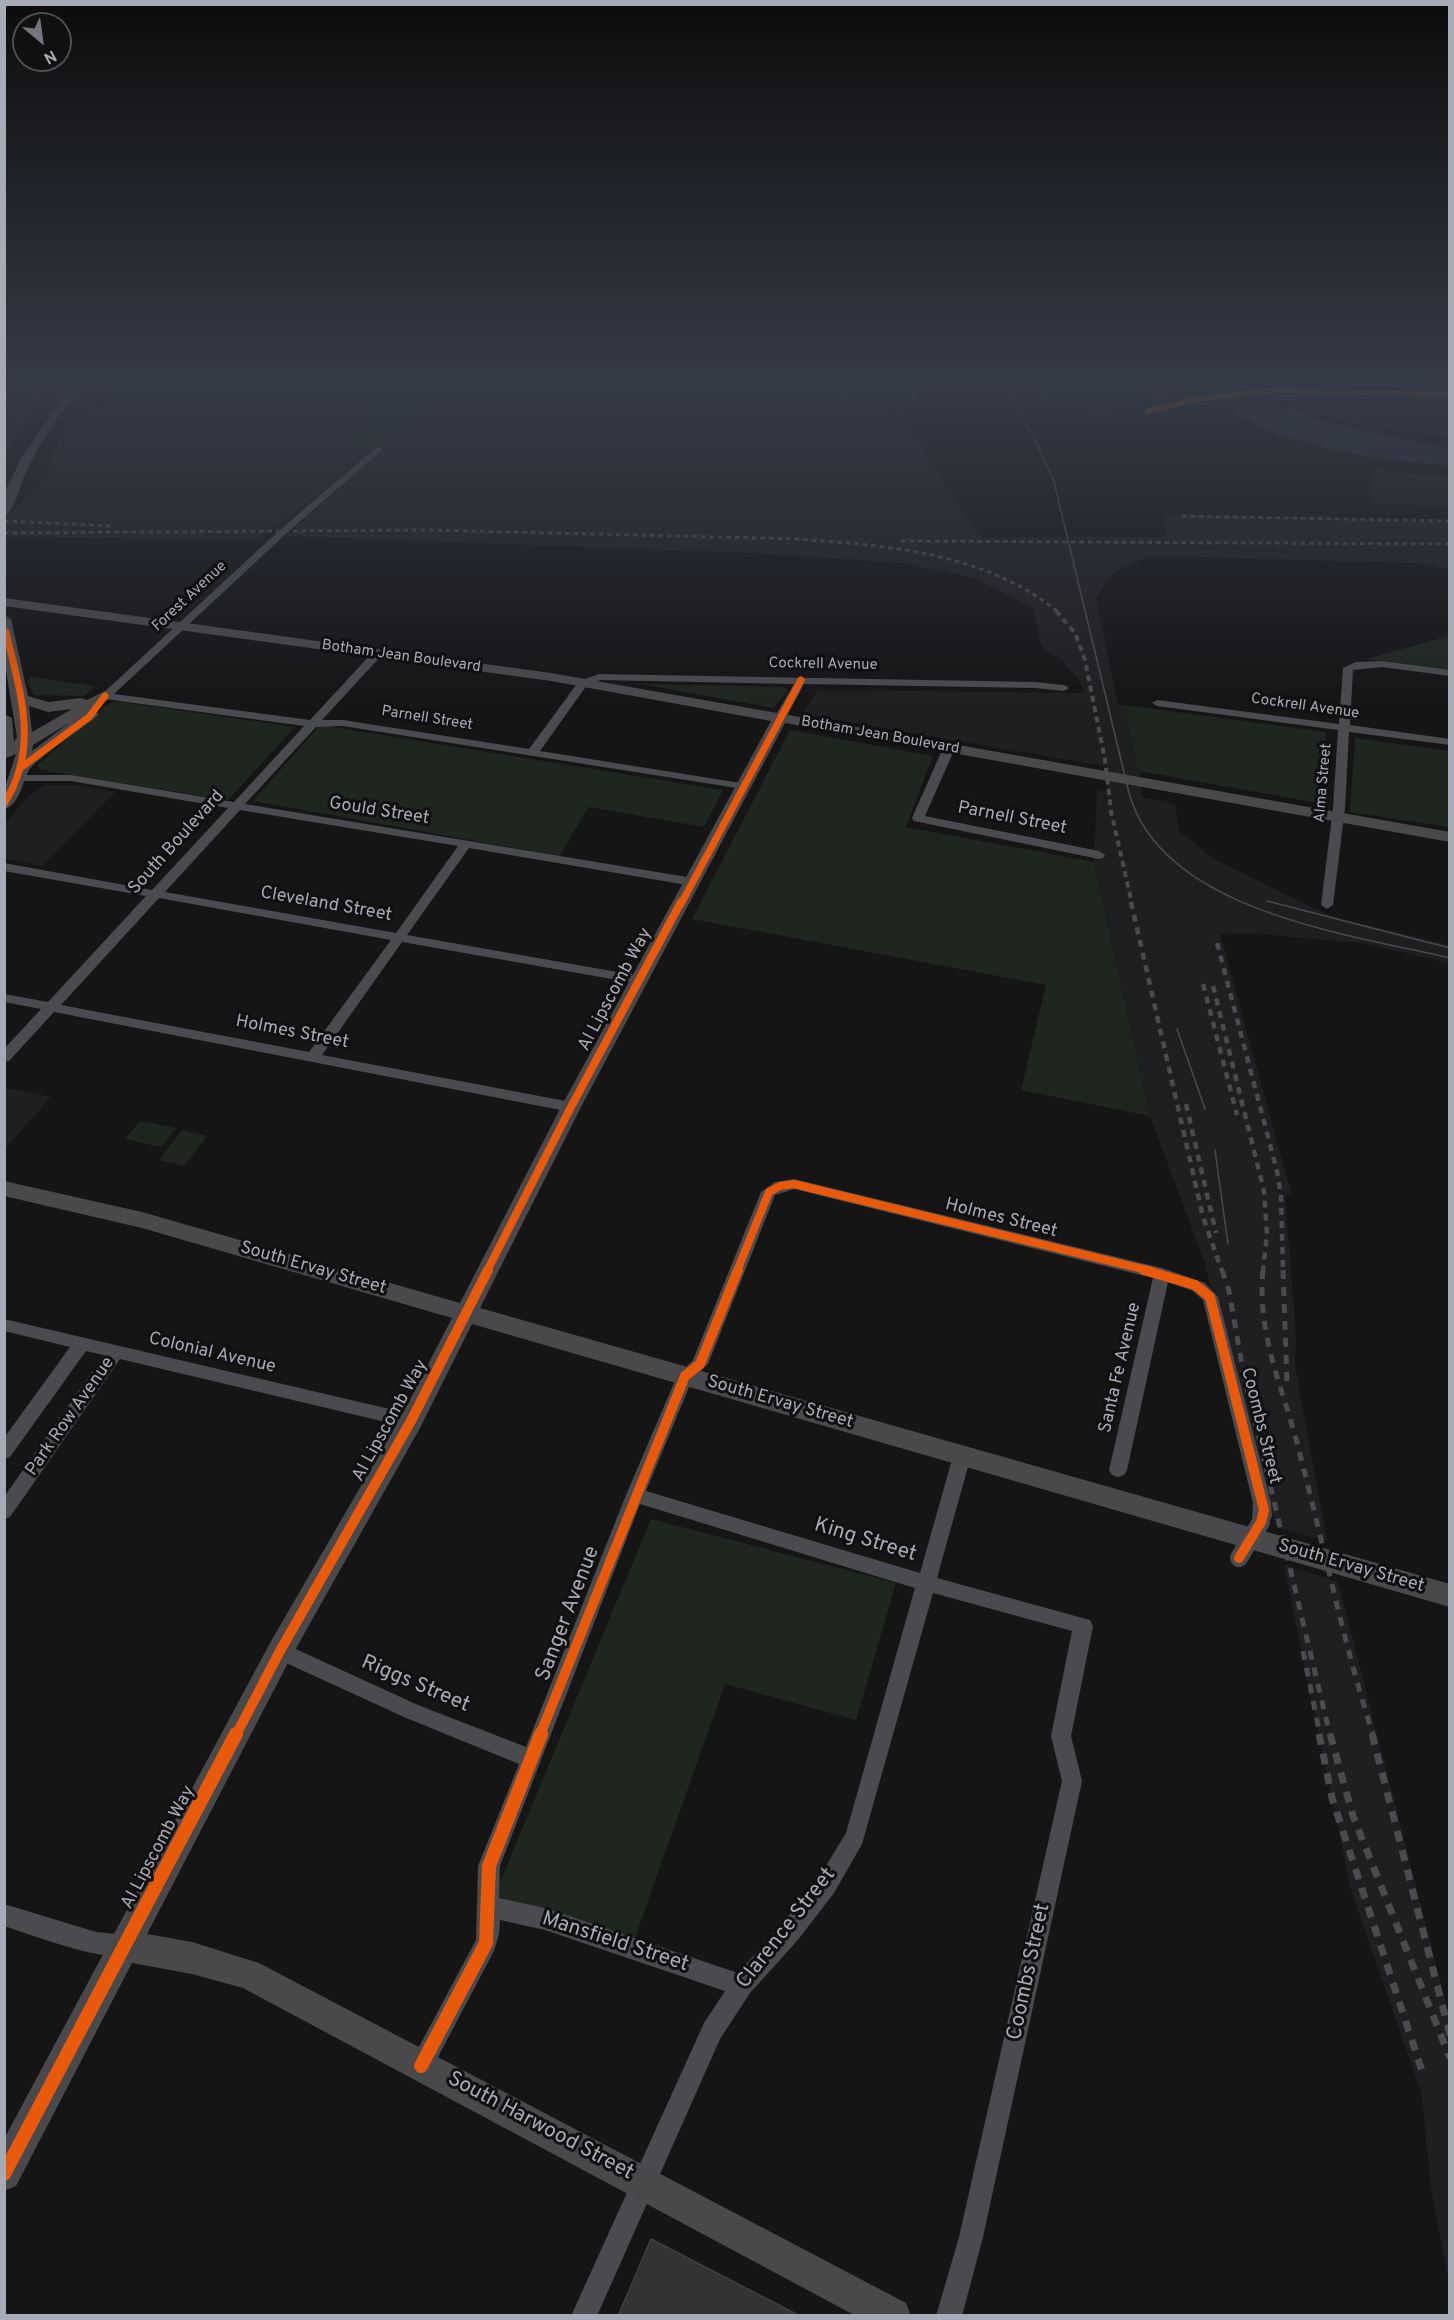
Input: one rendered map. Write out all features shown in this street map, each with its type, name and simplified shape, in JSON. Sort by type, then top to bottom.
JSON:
[{"type":"main road","points":[[4,512],[13,488]]},
{"type":"main road","points":[[4,602],[180,628]]},
{"type":"main road","points":[[4,804],[21,772],[27,743],[5,625]]},
{"type":"main road","name":"Botham Jean Boulevard","points":[[180,628],[583,683],[1449,837]]},
{"type":"main road","points":[[20,699],[38,706],[60,707],[105,696]]},
{"type":"main road","points":[[21,772],[89,717],[105,696]]},
{"type":"main road","points":[[6,726],[4,754],[27,743],[105,696]]},
{"type":"main road","name":"Al Lipscomb Way","points":[[4,2174],[280,1651],[411,1421],[571,1107],[780,718]]},
{"type":"main road","points":[[6,726],[27,743]]},
{"type":"main road","points":[[27,743],[72,731]]},
{"type":"main road","name":"South Ervay Street","points":[[4,1188],[142,1220],[1449,1596]]},
{"type":"main road","name":"South Harwood Street","points":[[126,1946],[192,1958],[248,1974],[893,2316]]},
{"type":"street","name":"Forest Avenue","points":[[105,696],[333,488]]},
{"type":"street","name":"South Boulevard","points":[[4,1058],[234,806],[377,654]]},
{"type":"street","name":"Alma Street","points":[[1328,905],[1338,818],[1348,668],[1353,665],[1375,664],[1449,673]]},
{"type":"street","name":"Cockrell Avenue","points":[[583,683],[599,676],[608,676],[1064,688]]},
{"type":"street","name":"Al Lipscomb Way","points":[[780,718],[801,680]]},
{"type":"street","points":[[532,753],[583,683]]},
{"type":"street","name":"Parnell Street","points":[[105,696],[311,724],[343,723],[743,786]]},
{"type":"street","name":"Cockrell Avenue","points":[[1157,703],[1449,742]]},
{"type":"street","name":"Parnell Street","points":[[949,748],[918,818],[1099,855]]},
{"type":"street","name":"Gould Street","points":[[21,772],[693,882]]},
{"type":"street","points":[[313,1057],[466,844]]},
{"type":"street","name":"Cleveland Street","points":[[4,867],[640,980]]},
{"type":"street","name":"Holmes Street","points":[[4,998],[571,1107]]},
{"type":"street","name":"Holmes Street","points":[[780,1186],[804,1186],[1162,1275],[1199,1287],[1210,1297]]},
{"type":"street","name":"Sanger Avenue","points":[[421,2066],[486,1943],[490,1931],[486,1906],[489,1866],[635,1495],[686,1376],[700,1364],[769,1192],[780,1186]]},
{"type":"street","name":"Santa Fe Avenue","points":[[1118,1470],[1162,1275]]},
{"type":"street","name":"Coombs Street","points":[[1210,1297],[1262,1503],[1261,1522],[1239,1558]]},
{"type":"street","name":"Colonial Avenue","points":[[4,1325],[411,1421]]},
{"type":"street","name":"Park Row Avenue","points":[[4,1452],[82,1343]]},
{"type":"street","name":"Park Row Avenue","points":[[4,1512],[116,1352]]},
{"type":"street","name":"Clarence Street","points":[[584,2316],[646,2183],[712,2031],[742,1985],[789,1933],[826,1886],[855,1837],[962,1456]]},
{"type":"street","name":"King Street","points":[[635,1495],[925,1582],[1083,1626]]},
{"type":"street","name":"Coombs Street","points":[[949,2316],[971,2237],[1072,1781],[1061,1736],[1083,1626]]},
{"type":"street","name":"Riggs Street","points":[[280,1651],[411,1711],[531,1759]]},
{"type":"street","name":"Mansfield Street","points":[[486,1906],[545,1919],[742,1985]]},
{"type":"street","name":"South Harwood Street","points":[[4,1915],[96,1943],[126,1946]]},
{"type":"shaded area","points":[[37,488],[325,488],[259,540],[5,537],[4,512],[13,512]]},
{"type":"shaded area","points":[[339,488],[949,488],[983,538],[1166,537],[1163,515],[1449,520],[1449,569],[1413,563],[1151,556],[1126,566],[1108,578],[1096,598],[1118,704],[1124,705],[1138,762],[1142,797],[1175,804],[1179,831],[1214,859],[1318,910],[1337,918],[1449,945],[1449,963],[1367,944],[1250,933],[1220,934],[1292,1196],[1285,1196],[1296,1337],[1295,1366],[1327,1541],[1276,1527],[1205,1264],[1150,1116],[1094,862],[1097,790],[1107,791],[1103,766],[802,714],[818,690],[1086,693],[1061,659],[1045,650],[1040,642],[1033,608],[974,578],[903,563],[750,553],[287,536]]},
{"type":"shaded area","points":[[1373,488],[1449,488],[1449,506],[1370,503]]},
{"type":"shaded area","points":[[1449,636],[1449,670],[1366,659]]},
{"type":"shaded area","points":[[31,677],[96,686],[84,696],[34,695],[27,681]]},
{"type":"shaded area","points":[[640,684],[782,687],[787,689],[787,692],[773,708]]},
{"type":"shaded area","points":[[114,702],[295,727],[228,800],[40,770],[37,765],[107,705]]},
{"type":"shaded area","points":[[1124,705],[1326,732],[1324,804],[1139,771]]},
{"type":"shaded area","points":[[320,725],[723,790],[704,827],[588,807],[560,856],[253,801]]},
{"type":"shaded area","points":[[790,730],[933,756],[906,827],[1094,862],[1150,1116],[1021,1090],[1046,985],[692,919]]},
{"type":"shaded area","points":[[1355,738],[1449,751],[1449,827],[1350,812]]},
{"type":"shaded area","points":[[45,785],[77,785],[115,792],[42,866],[5,859],[5,824],[27,797]]},
{"type":"shaded area","points":[[4,1088],[51,1097],[5,1149]]},
{"type":"shaded area","points":[[140,1121],[176,1128],[161,1147],[125,1139]]},
{"type":"shaded area","points":[[182,1130],[207,1136],[184,1166],[159,1160]]},
{"type":"shaded area","points":[[651,1519],[896,1583],[856,1720],[725,1684],[633,1943],[493,1899]]},
{"type":"shaded area","points":[[1284,1565],[1338,1582],[1449,2015],[1449,2282],[1431,2189],[1422,2095],[1350,1887]]},
{"type":"building","points":[[651,2239],[800,2316],[618,2316]]},
{"type":"tram line","points":[[1056,488],[1129,793],[1148,833],[1179,865],[1218,891],[1264,911],[1361,939],[1450,958]]},
{"type":"tram line","points":[[1267,901],[1450,948]]},
{"type":"tram line","points":[[1177,1029],[1205,1109]]},
{"type":"tram line","points":[[1215,1150],[1228,1244]]},
{"type":"railway","points":[[1182,516],[1450,521]]},
{"type":"railway","points":[[4,521],[112,526]]},
{"type":"railway","points":[[4,533],[428,530],[802,539]]},
{"type":"railway","points":[[795,539],[899,549],[966,564],[999,576],[1029,592],[1058,612]]},
{"type":"railway","points":[[901,541],[1450,544]]},
{"type":"railway","points":[[1056,611],[1075,633],[1085,660],[1105,760],[1111,811],[1132,904]]},
{"type":"railway","points":[[1131,902],[1203,1217],[1222,1271]]},
{"type":"railway","points":[[1217,943],[1277,1171],[1281,1196],[1283,1271]]},
{"type":"railway","points":[[1203,984],[1237,1115]]},
{"type":"railway","points":[[1213,986],[1264,1191],[1267,1234],[1263,1271]]},
{"type":"railway","points":[[1186,1104],[1216,1233]]},
{"type":"railway","points":[[1222,1270],[1229,1291],[1244,1376],[1330,1735]]},
{"type":"railway","points":[[1263,1270],[1263,1314],[1271,1356],[1296,1439],[1342,1625],[1373,1735]]},
{"type":"railway","points":[[1283,1270],[1287,1382]]},
{"type":"railway","points":[[1303,1651],[1320,1735]]},
{"type":"railway","points":[[1319,1734],[1332,1798],[1424,2077]]},
{"type":"railway","points":[[1330,1734],[1353,1816],[1450,2058]]},
{"type":"railway","points":[[1372,1734],[1450,2035]]},
{"type":"cycle path","points":[[4,804],[16,785],[23,764],[25,742],[21,697],[6,632]]},
{"type":"cycle path","points":[[4,2174],[280,1651],[411,1421],[571,1107],[801,680]]},
{"type":"cycle path","points":[[23,766],[89,717],[105,696]]},
{"type":"cycle path","points":[[421,2066],[486,1943],[489,1925],[487,1886],[489,1866],[635,1495],[685,1376],[700,1364],[769,1192],[780,1186],[794,1184],[1162,1274],[1201,1288],[1210,1297],[1264,1510],[1261,1522],[1239,1558]]}]
